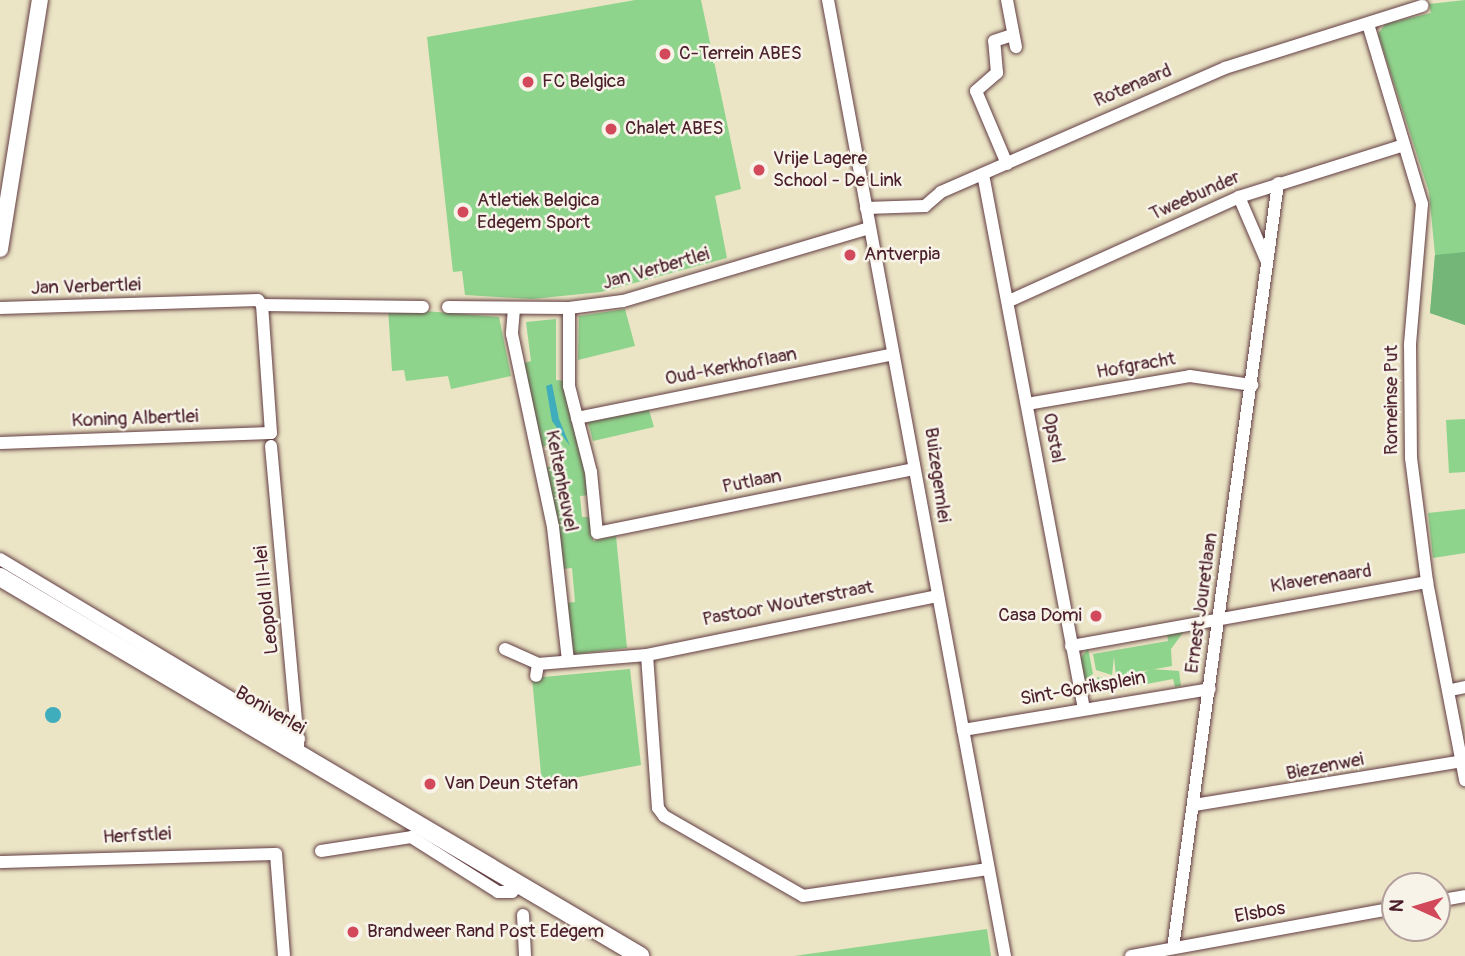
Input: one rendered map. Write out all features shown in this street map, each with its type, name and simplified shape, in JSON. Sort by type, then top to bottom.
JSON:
[{"type":"main road","name":"Boniverlei","points":[[0,576],[298,745],[413,828],[519,883],[640,956]]},
{"type":"street","points":[[0,249],[40,0]]},
{"type":"street","name":"Buizegemlei","points":[[828,0],[1005,956]]},
{"type":"street","points":[[1007,0],[1014,41],[994,41],[997,73],[976,92],[1007,164]]},
{"type":"street","name":"Rotenaard","points":[[866,208],[917,208],[984,174],[1224,68],[1422,6]]},
{"type":"street","name":"Romeinse Put","points":[[1368,24],[1422,204],[1411,423],[1427,582],[1451,690],[1465,780]]},
{"type":"street","name":"Tweebunder","points":[[1009,301],[1239,197],[1404,145]]},
{"type":"street","name":"Opstal","points":[[984,174],[1084,709]]},
{"type":"street","name":"Ernest Jouretlaan","points":[[1173,948],[1278,183]]},
{"type":"street","points":[[1239,197],[1268,262]]},
{"type":"street","name":"Jan Verbertlei","points":[[448,307],[569,308],[623,301],[869,228]]},
{"type":"street","name":"Jan Verbertlei","points":[[0,308],[258,300],[262,306],[423,306]]},
{"type":"street","name":"Leopold III-lei","points":[[262,306],[298,745]]},
{"type":"street","name":"Keltenheuvel","points":[[569,308],[569,386],[597,533]]},
{"type":"street","name":"Keltenheuvel","points":[[514,309],[512,334],[553,527],[568,661]]},
{"type":"street","name":"Oud-Kerkhoflaan","points":[[577,418],[893,354]]},
{"type":"street","name":"Hofgracht","points":[[1027,404],[1190,376],[1252,385]]},
{"type":"street","name":"Koning Albertlei","points":[[0,443],[271,440]]},
{"type":"street","name":"Putlaan","points":[[597,533],[914,469]]},
{"type":"street","name":"Boniverlei","points":[[0,559],[298,745]]},
{"type":"street","name":"Klaverenaard","points":[[1220,617],[1427,582]]},
{"type":"street","name":"Pastoor Wouterstraat","points":[[648,655],[938,596]]},
{"type":"street","points":[[1071,646],[1220,617]]},
{"type":"street","points":[[505,649],[537,670],[568,661],[648,655],[658,808],[664,816],[803,896],[988,869]]},
{"type":"street","points":[[1451,690],[1465,687]]},
{"type":"street","name":"Sint-Goriksplein","points":[[963,730],[1210,689]]},
{"type":"street","name":"Biezenwei","points":[[1194,805],[1462,761]]},
{"type":"street","points":[[321,851],[413,828]]},
{"type":"street","name":"Herfstlei","points":[[0,862],[276,854],[284,956]]},
{"type":"street","name":"Elsbos","points":[[1131,956],[1381,911]]},
{"type":"street","points":[[523,915],[525,956]]},
{"type":"green space","points":[[635,0],[701,0],[741,189],[715,196],[727,258],[601,292],[532,299],[465,295],[462,271],[453,272],[427,37]]},
{"type":"green space","points":[[1465,0],[1465,325],[1430,313],[1435,255],[1429,192],[1378,34],[1385,24],[1431,13],[1429,4]]},
{"type":"green space","points":[[1465,252],[1465,325],[1430,313],[1435,255]]},
{"type":"green space","points":[[388,308],[499,317],[511,376],[451,389],[448,376],[406,381],[404,370],[392,371]]},
{"type":"green space","points":[[625,309],[635,346],[578,360],[579,316]]},
{"type":"green space","points":[[556,319],[556,380],[566,381],[590,495],[580,496],[582,517],[592,517],[593,541],[616,536],[627,648],[575,654],[570,647],[566,603],[575,602],[572,568],[562,569],[545,468],[554,465],[550,445],[540,447],[522,364],[531,361],[526,322]]},
{"type":"green space","points":[[649,410],[654,427],[593,441],[588,422]]},
{"type":"green space","points":[[1465,419],[1465,472],[1449,473],[1446,420]]},
{"type":"green space","points":[[1465,509],[1465,553],[1433,558],[1428,513]]},
{"type":"green space","points":[[1185,630],[1171,649],[1172,666],[1116,676],[1114,657],[1112,675],[1096,670],[1093,654],[1168,641],[1167,633]]},
{"type":"green space","points":[[1088,648],[1093,674],[1084,680],[1080,659]]},
{"type":"green space","points":[[630,669],[641,765],[542,784],[532,678]]},
{"type":"green space","points":[[1151,669],[1179,671],[1181,686],[1175,687],[1173,679],[1100,693],[1097,677],[1125,681]]},
{"type":"green space","points":[[987,929],[991,956],[794,956]]},
{"type":"water","points":[[552,384],[559,419],[570,446],[552,421],[546,386]]},
{"type":"water","points":[[53,707],[59,709],[59,721],[53,723],[47,721],[45,715],[47,709]]},
{"type":"place","name":"C-Terrein ABES","points":[[665,54]]},
{"type":"place","name":"FC Belgica","points":[[528,82]]},
{"type":"place","name":"Chalet ABES","points":[[611,129]]},
{"type":"place","name":"Vrije Lagere School - De Link","points":[[759,170]]},
{"type":"place","name":"Atletiek Belgica Edegem Sport","points":[[463,212]]},
{"type":"place","name":"Antverpia","points":[[850,255]]},
{"type":"place","name":"Casa Domi","points":[[1096,616]]},
{"type":"place","name":"Van Deun Stefan","points":[[430,784]]},
{"type":"place","name":"Brandweer Rand Post Edegem","points":[[353,932]]}]
